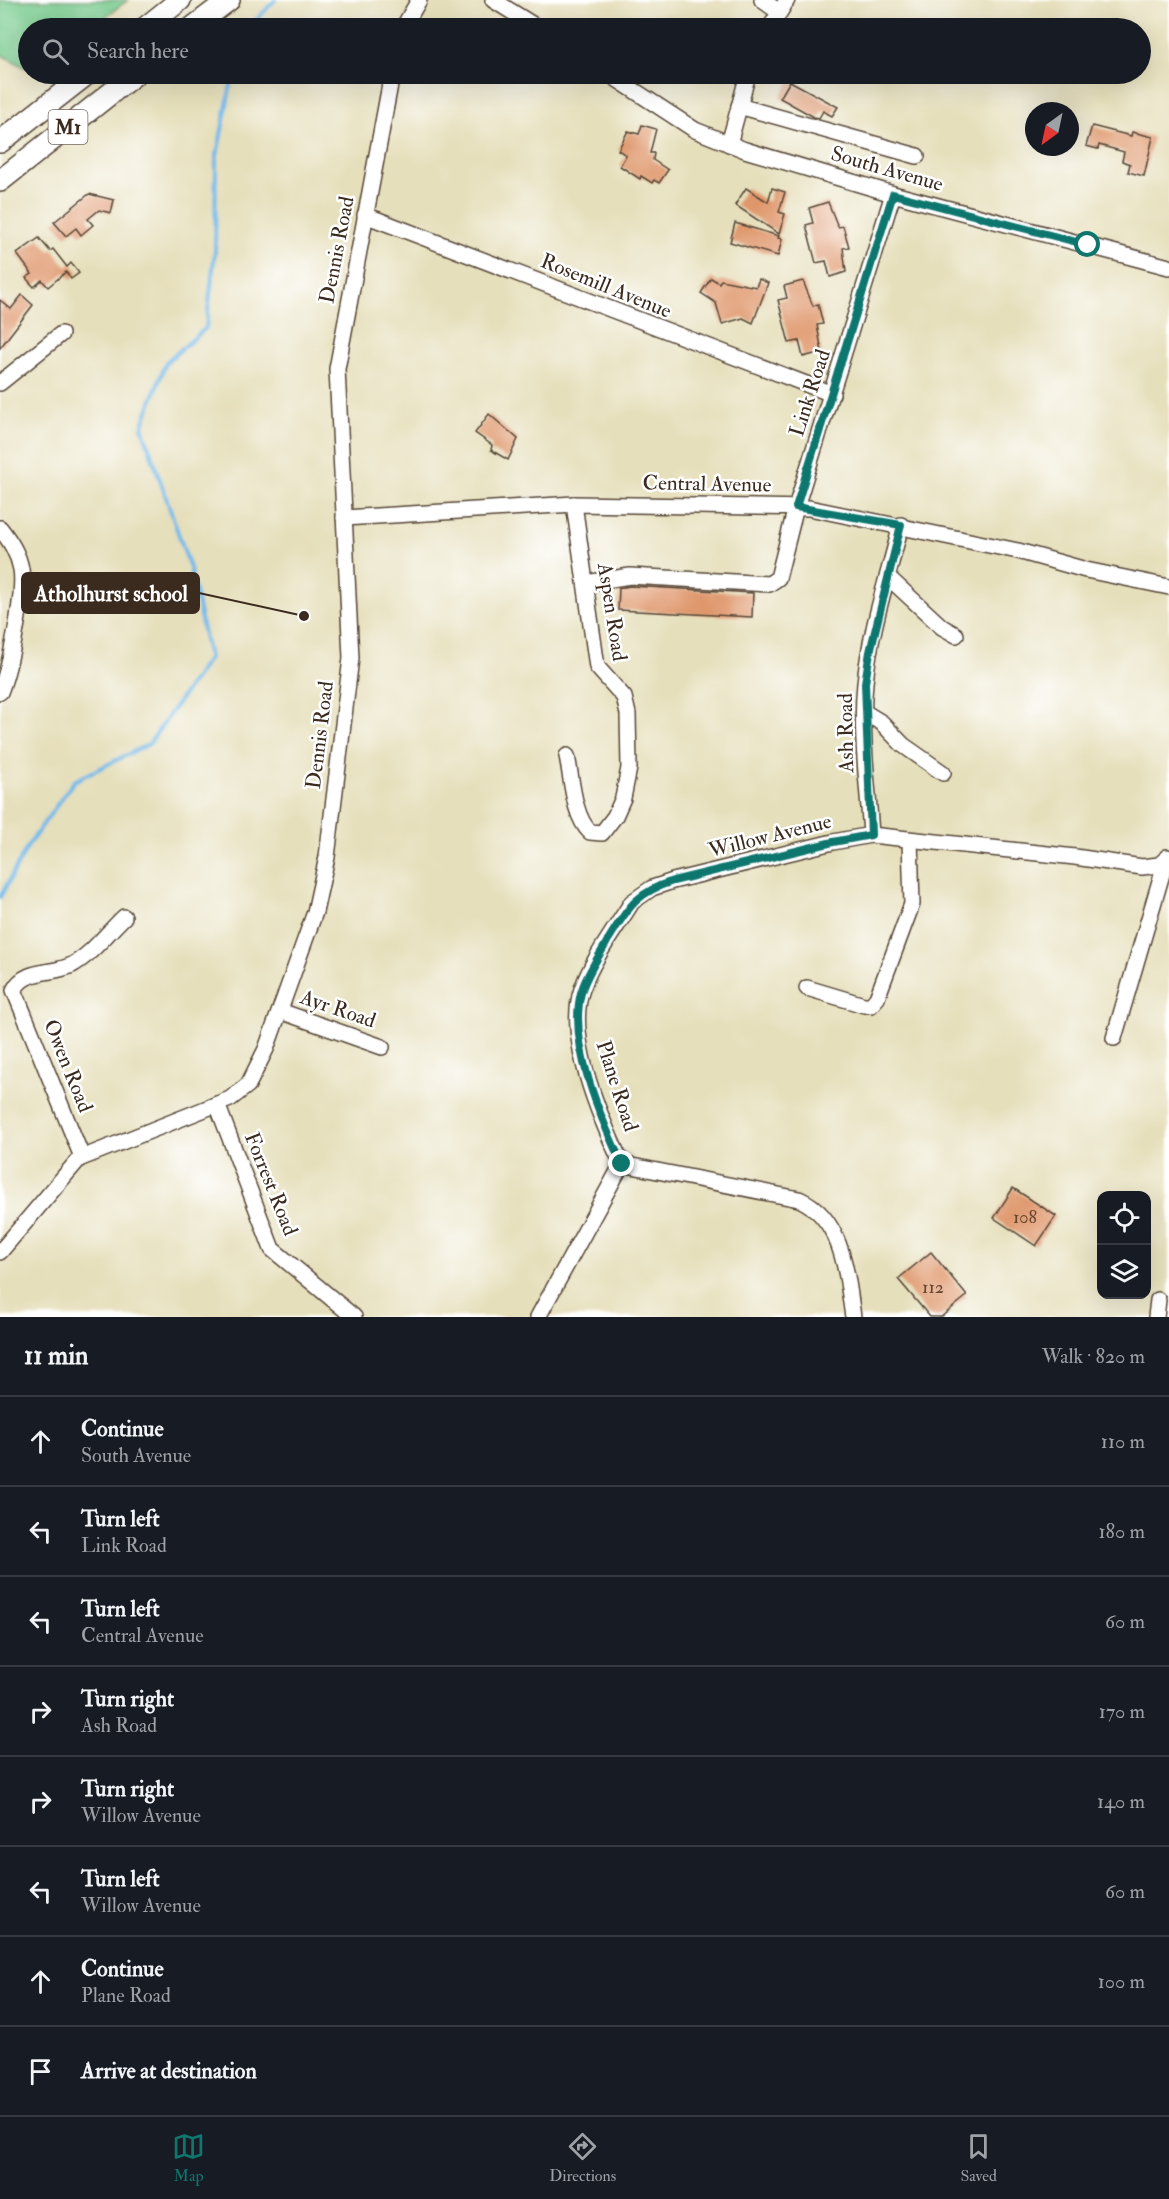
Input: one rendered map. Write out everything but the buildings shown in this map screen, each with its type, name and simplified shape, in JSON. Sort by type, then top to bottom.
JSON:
[{"type":"highway","points":[[158,18],[180,0]]},
{"type":"highway","points":[[205,18],[229,0]]},
{"type":"highway","name":"M1","points":[[0,142],[74,84]]},
{"type":"highway","name":"M1","points":[[0,181],[122,84]]},
{"type":"street","points":[[409,18],[419,0]]},
{"type":"street","points":[[493,0],[522,18]]},
{"type":"street","points":[[762,0],[783,6]]},
{"type":"street","name":"Dennis Road","points":[[0,1252],[67,1170],[82,1157],[230,1099],[248,1085],[266,1048],[315,912],[327,857],[351,658],[337,369],[390,84]]},
{"type":"street","name":"South Avenue","points":[[624,84],[695,130],[729,144],[893,194],[1169,267]]},
{"type":"street","points":[[729,144],[745,84]]},
{"type":"street","points":[[739,106],[917,156]]},
{"type":"street","name":"Link Road","points":[[586,583],[630,576],[769,584],[778,578],[796,507],[893,194]]},
{"type":"street","name":"Rosemill Avenue","points":[[365,214],[832,394]]},
{"type":"street","points":[[0,383],[61,334]]},
{"type":"street","name":"Central Avenue","points":[[344,518],[574,504],[796,507],[901,525],[1169,587]]},
{"type":"street","name":"Aspen Road","points":[[567,756],[580,814],[586,828],[590,832],[602,833],[615,816],[623,798],[629,768],[628,714],[624,697],[597,667],[574,504]]},
{"type":"street","name":"Ash Road","points":[[871,835],[864,712],[870,652],[901,525]]},
{"type":"street","points":[[0,528],[18,556],[22,585],[7,670],[0,692]]},
{"type":"street","points":[[888,577],[942,627],[956,635]]},
{"type":"street","points":[[864,712],[882,723],[903,745],[943,773]]},
{"type":"street","name":"Willow Avenue","points":[[582,990],[632,902],[652,888],[779,854],[871,835],[1075,857],[1142,867],[1159,865],[1167,856]]},
{"type":"street","points":[[807,988],[864,1005],[871,1005],[877,998],[912,904],[910,840]]},
{"type":"street","points":[[1114,1038],[1167,856]]},
{"type":"street","name":"Owen Road","points":[[82,1157],[14,990],[21,979],[27,975],[54,971],[73,964],[124,916]]},
{"type":"street","name":"Plane Road","points":[[538,1317],[622,1164],[610,1138],[581,1051],[577,1017],[582,990]]},
{"type":"street","name":"Ayr Road","points":[[280,1011],[382,1047]]},
{"type":"street","name":"Forrest Road","points":[[217,1104],[272,1249],[354,1317]]},
{"type":"street","points":[[622,1164],[799,1199],[818,1209],[829,1222],[837,1238],[854,1317]]},
{"type":"street","points":[[1156,1317],[1158,1300]]},
{"type":"green space","points":[[0,0],[128,0],[104,18],[18,18],[18,64],[0,54]]},
{"type":"waterway","points":[[258,18],[275,0]]},
{"type":"waterway","points":[[0,897],[29,844],[74,781],[149,744],[209,658],[190,568],[142,427],[166,362],[206,328],[215,251],[216,160],[231,84]]},
{"type":"place","name":"Atholhurst school","points":[[304,616]]},
{"type":"route","points":[[622,1164],[610,1138],[581,1051],[577,1017],[582,990],[589,974],[632,902],[652,888],[673,881],[779,854],[871,835],[864,712],[865,683],[870,652],[901,525],[796,507],[893,194],[1088,245]]}]
